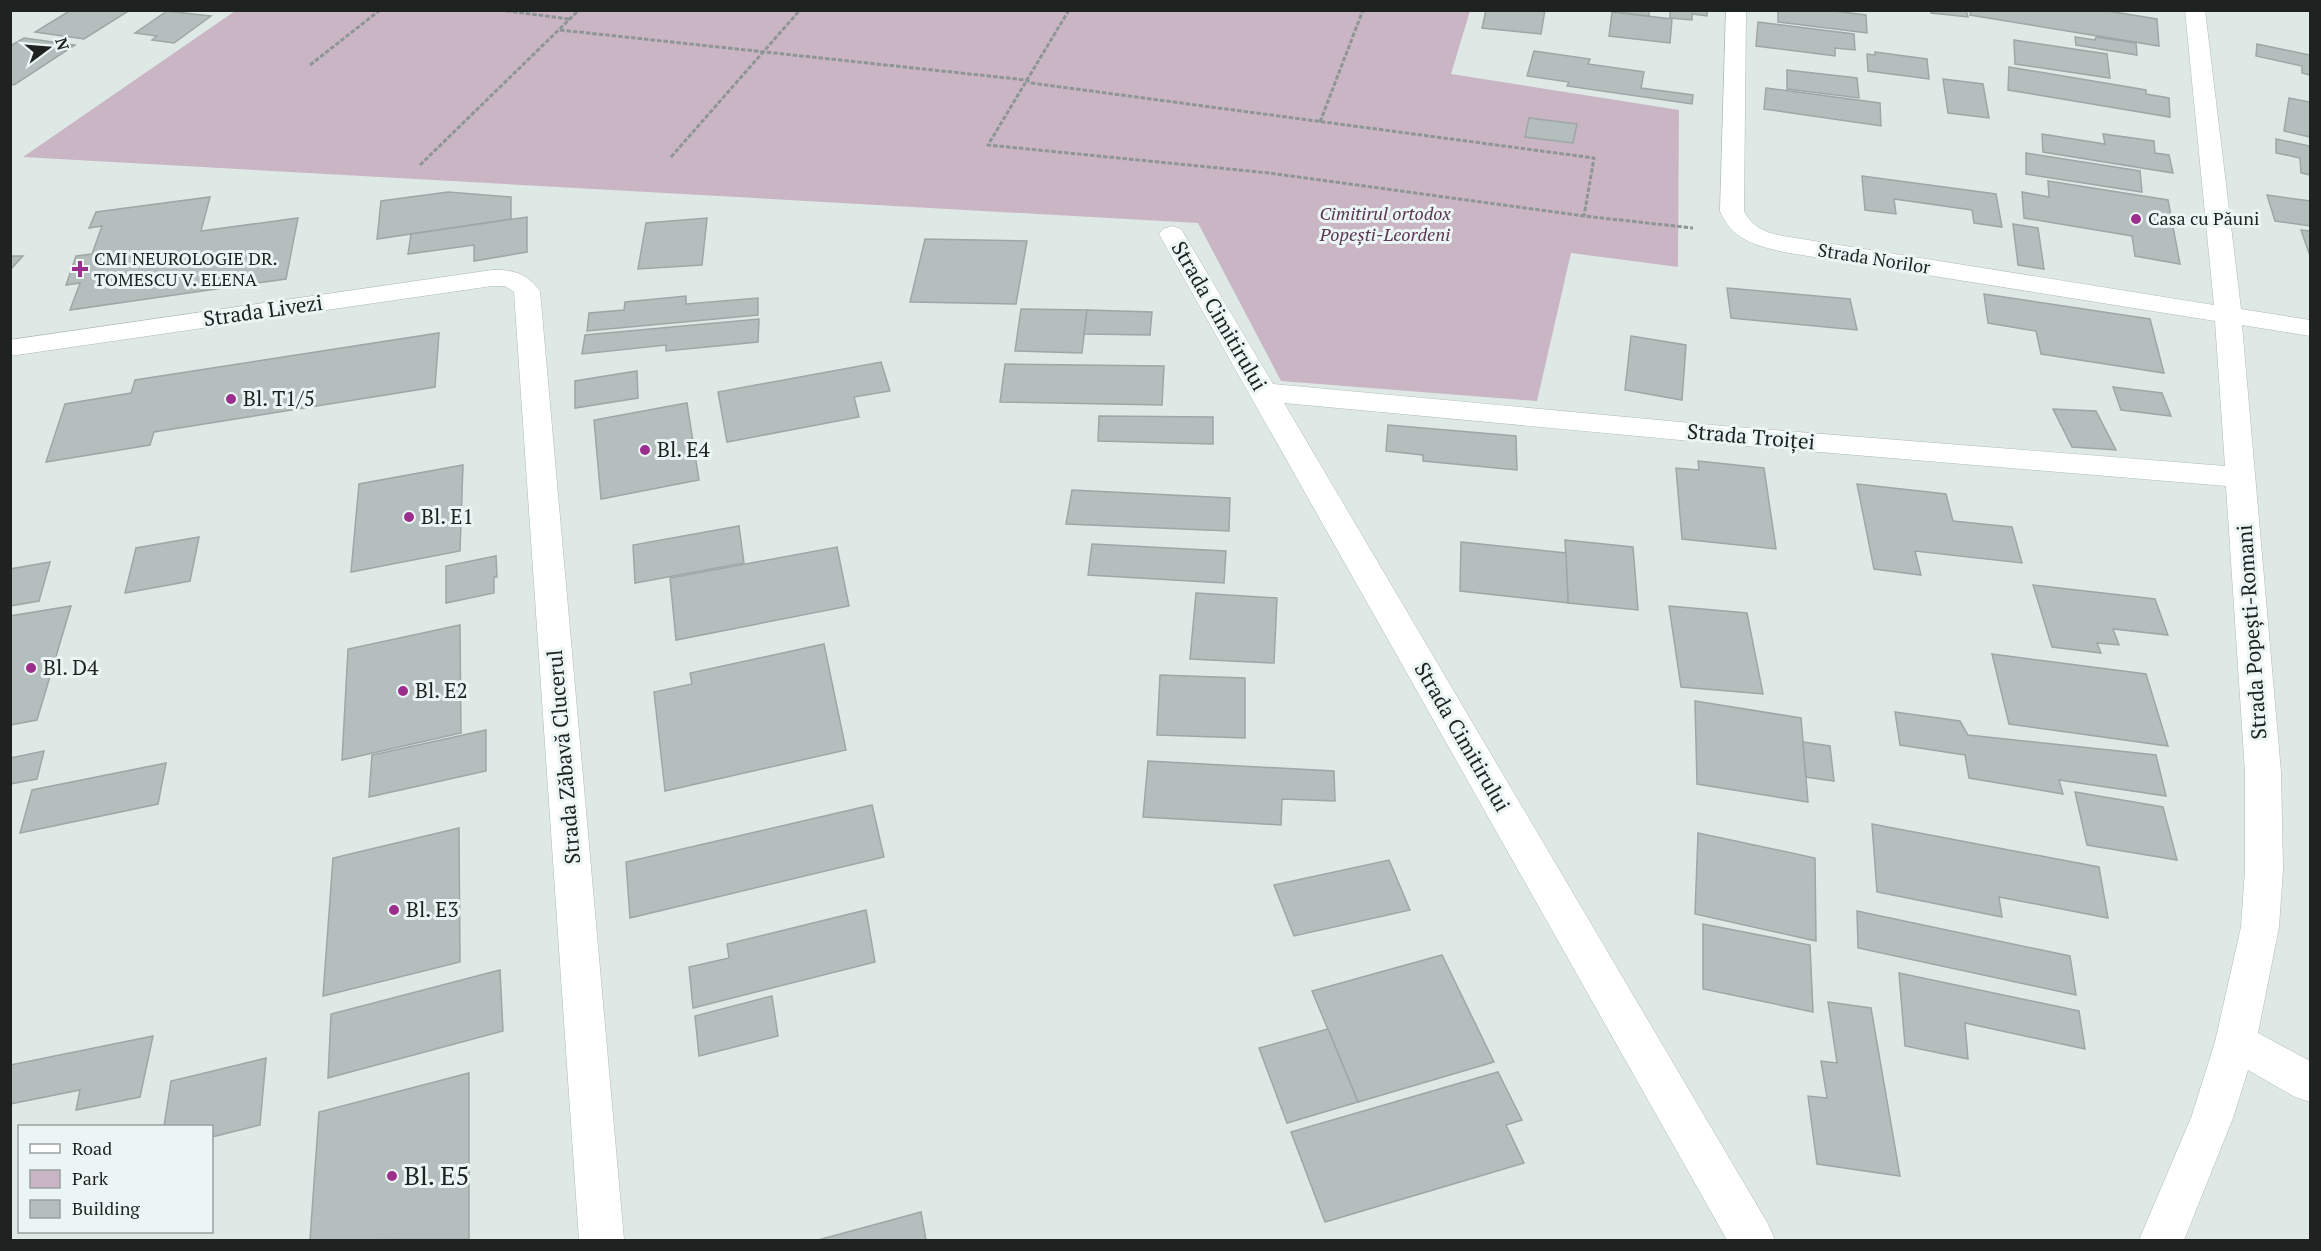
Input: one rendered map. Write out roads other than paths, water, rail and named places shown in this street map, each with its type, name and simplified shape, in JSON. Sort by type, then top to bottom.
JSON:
[{"type":"street","name":"Strada Norilor","points":[[1736,10],[1732,211],[1742,229],[1756,237],[1783,244],[2310,328]]},
{"type":"street","name":"Strada Popești-Romani","points":[[2162,1240],[2212,1118],[2235,1042],[2260,927],[2264,869],[2263,772],[2228,315],[2195,10]]},
{"type":"street","name":"Strada Cimitirului","points":[[1172,234],[1752,1240]]},
{"type":"street","name":"Strada Livezi","points":[[10,348],[492,278],[515,280]]},
{"type":"street","name":"Strada Zăbavă Clucerul","points":[[515,280],[527,291],[602,1240]]},
{"type":"street","name":"Strada Troiței","points":[[1262,392],[1735,436],[2240,477]]},
{"type":"street","points":[[2235,1042],[2310,1083]]},
{"type":"place","name":"Casa cu Păuni","points":[[2136,219]]},
{"type":"place","name":"CMI NEUROLOGIE DR. TOMESCU V. ELENA","points":[[80,269]]},
{"type":"place","name":"Bl. T1/5","points":[[231,399]]},
{"type":"place","name":"Bl. E4","points":[[645,450]]},
{"type":"place","name":"Bl. E1","points":[[409,517]]},
{"type":"place","name":"Bl. D4","points":[[31,668]]},
{"type":"place","name":"Bl. E2","points":[[403,691]]},
{"type":"place","name":"Bl. E3","points":[[394,910]]},
{"type":"place","name":"Bl. E5","points":[[392,1176]]},
{"type":"park label","name":"Cimitirul ortodox Popești-Leordeni","points":[[1385,224]]}]
